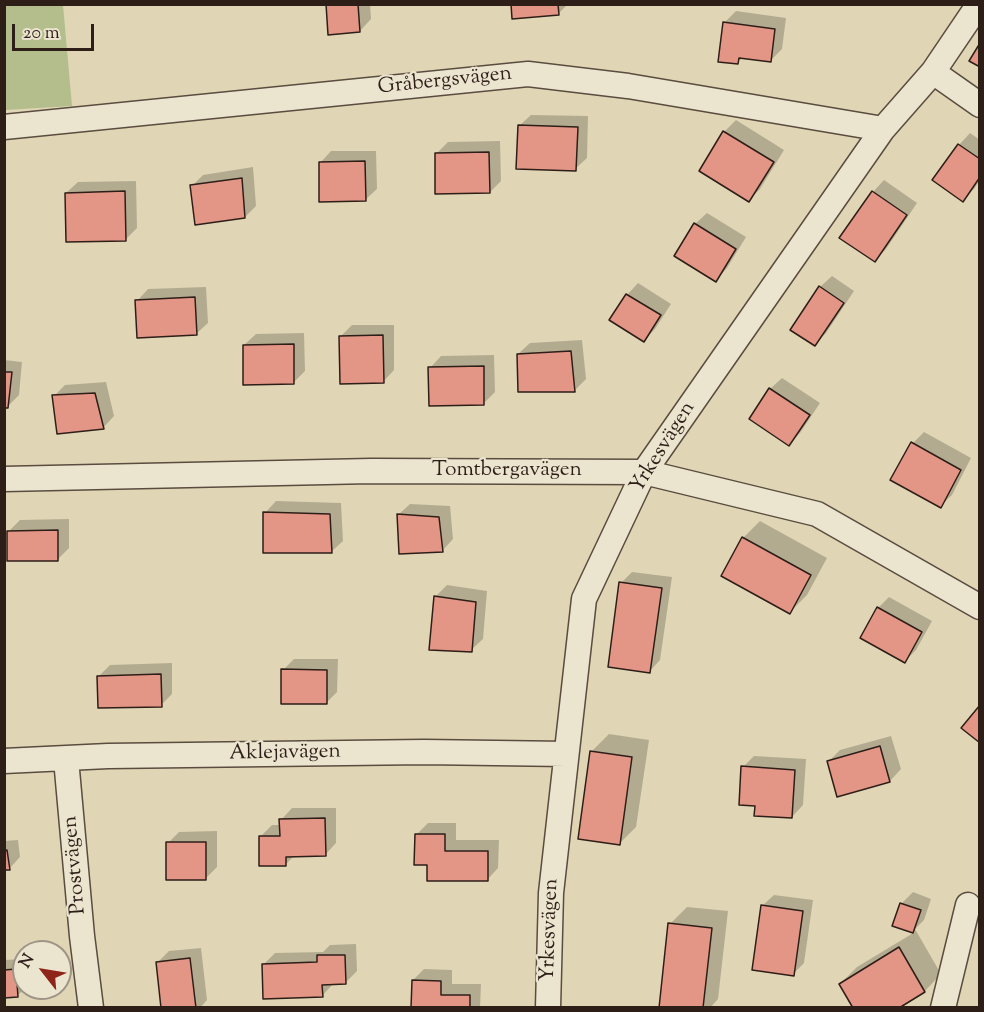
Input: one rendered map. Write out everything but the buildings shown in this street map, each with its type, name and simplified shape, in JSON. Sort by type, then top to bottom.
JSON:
[{"type":"street","name":"Yrkesvägen","points":[[548,1008],[550,893],[584,599],[644,472],[883,129],[933,72],[979,4]]},
{"type":"street","points":[[933,72],[980,105]]},
{"type":"street","name":"Gråbergsvägen","points":[[4,127],[528,74],[628,86],[883,129]]},
{"type":"street","name":"Tomtbergavägen","points":[[4,479],[371,471],[644,472],[817,514],[980,608]]},
{"type":"street","name":"Aklejavägen","points":[[4,761],[108,756],[424,752],[566,754]]},
{"type":"street","name":"Prostvägen","points":[[66,759],[91,1008]]},
{"type":"street","points":[[943,1008],[968,905]]},
{"type":"green space","points":[[5,4],[63,5],[72,106],[5,110]]}]
